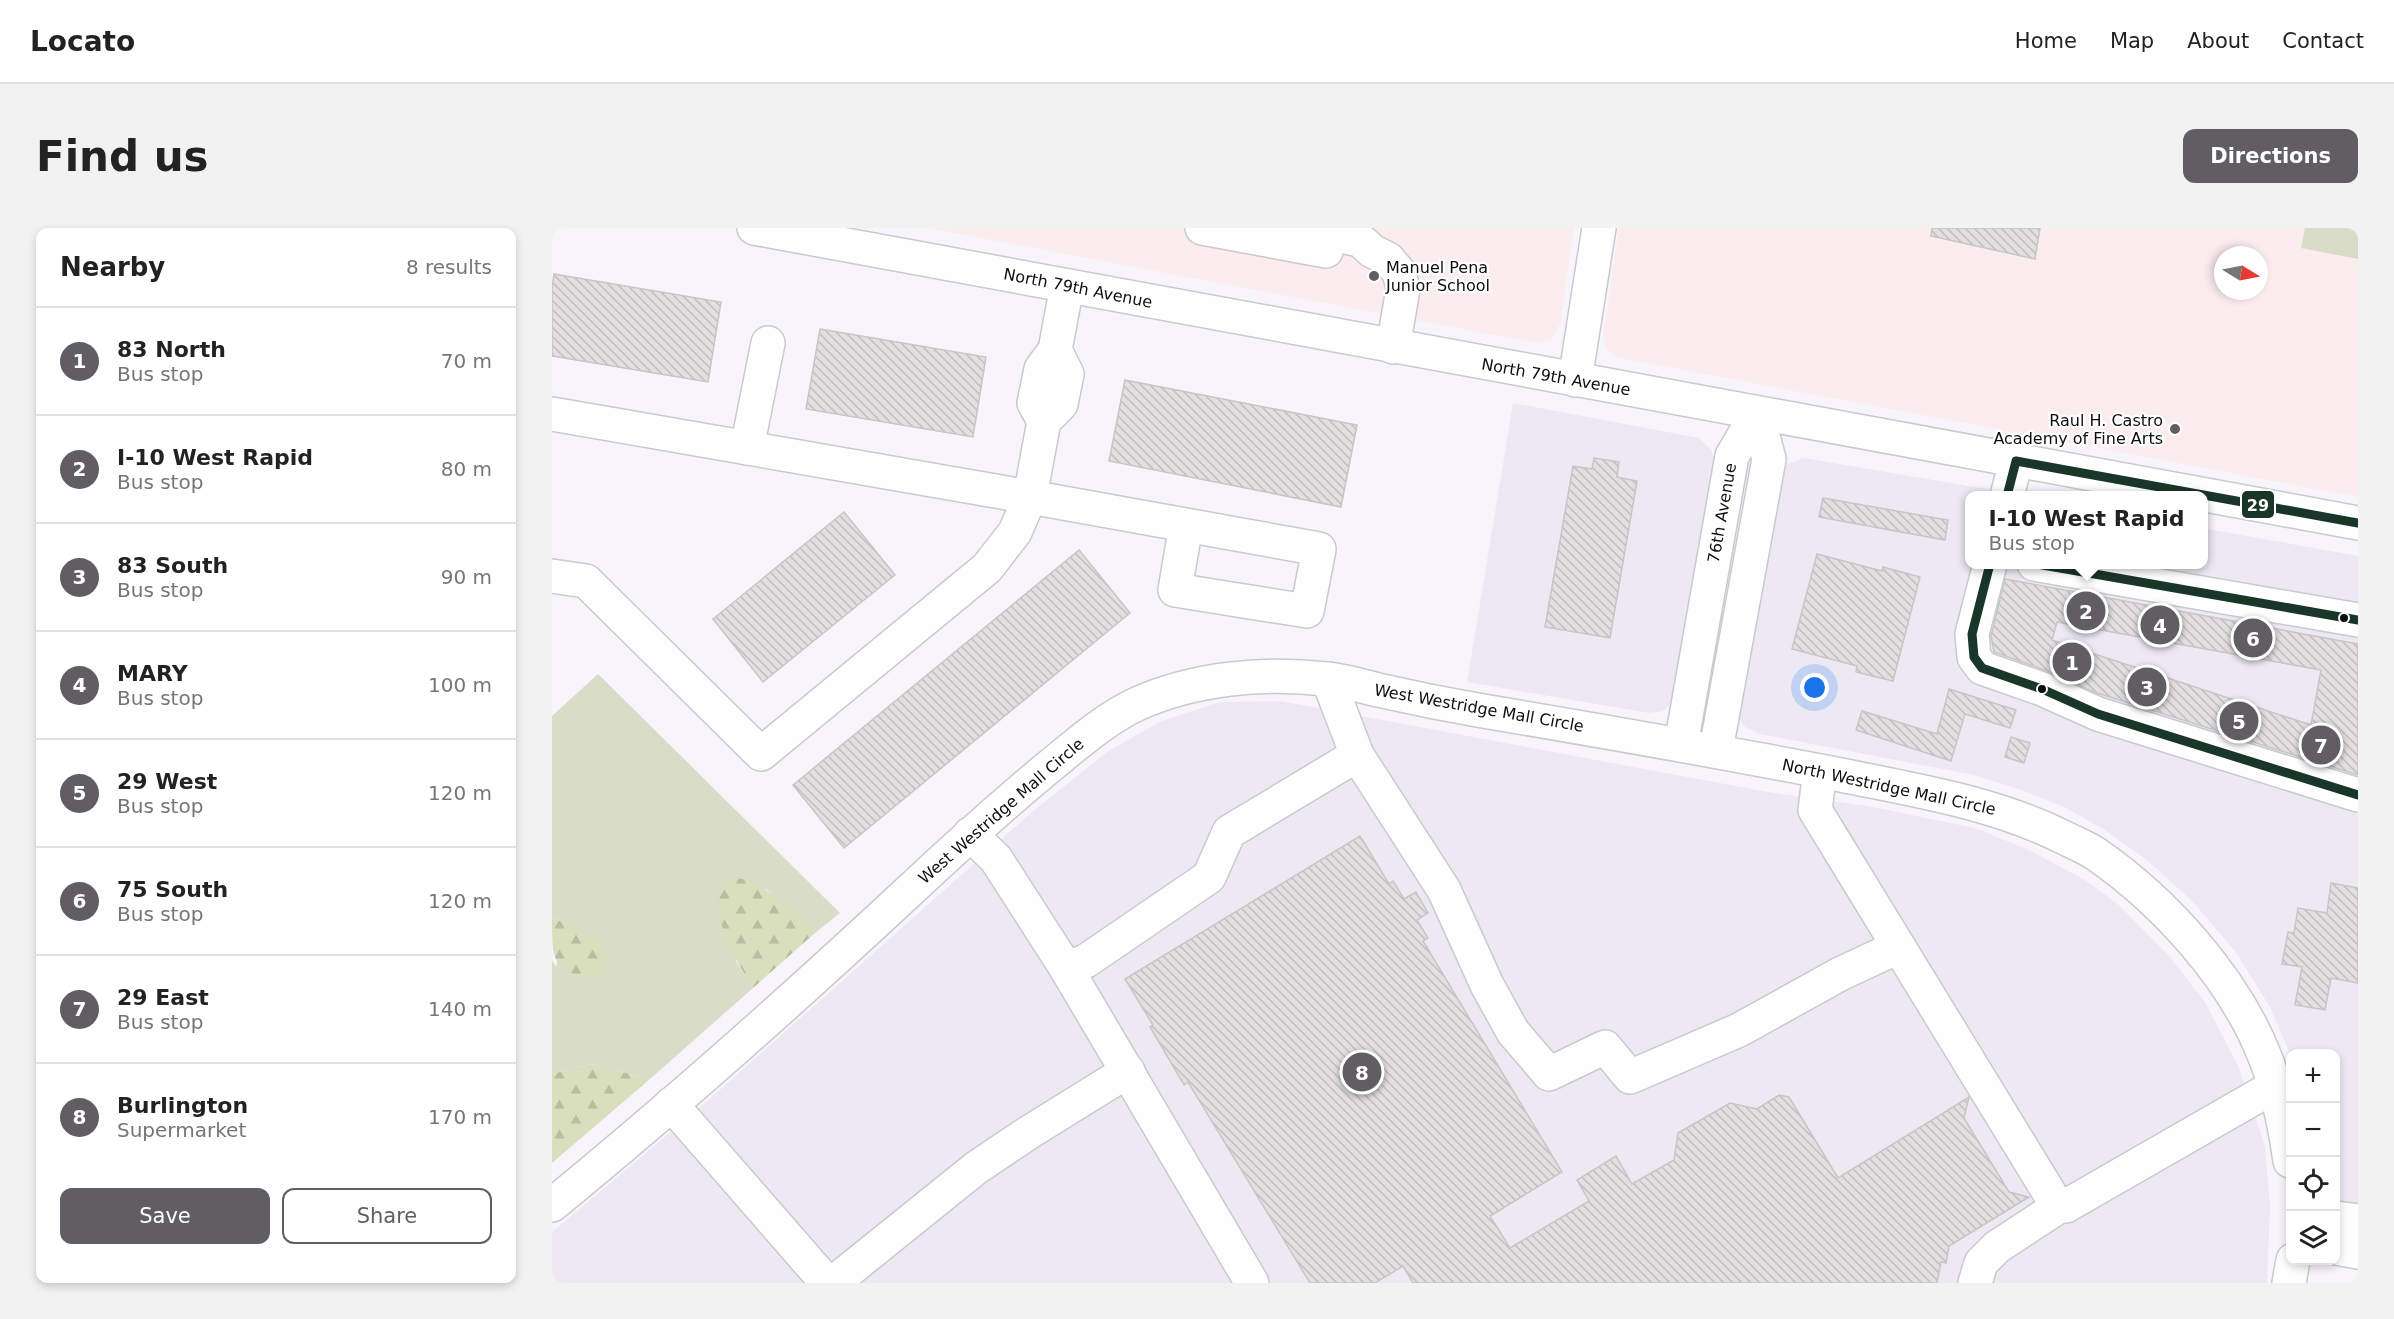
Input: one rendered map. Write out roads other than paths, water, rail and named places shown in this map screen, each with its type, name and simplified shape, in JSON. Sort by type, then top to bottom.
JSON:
[{"type":"street","name":"North 79th Avenue","points":[[754,228],[2181,491]]},
{"type":"street","points":[[1202,228],[1356,256],[1372,252]]},
{"type":"street","points":[[1300,228],[1360,240],[1372,252],[1388,259],[1399,272],[1403,289],[1393,347]]},
{"type":"street","points":[[1575,380],[1599,228]]},
{"type":"street","points":[[552,576],[586,581],[761,754],[987,568],[1015,532],[1030,497],[1044,421],[1061,404],[1067,374],[1055,351],[1067,286]]},
{"type":"street","points":[[747,448],[768,343]]},
{"type":"street","name":"76th Avenue","points":[[1697,747],[1732,456],[1757,413]]},
{"type":"street","points":[[552,414],[1186,525]]},
{"type":"street","points":[[2008,491],[2016,461]]},
{"type":"street","name":"North 79th Avenue","points":[[2208,496],[2358,523]]},
{"type":"street","points":[[1989,569],[1972,634],[1974,657],[1982,668],[2042,689],[2098,714],[2358,795]]},
{"type":"street","points":[[2063,569],[2358,620]]},
{"type":"street","name":"West Westridge Mall Circle","points":[[552,1205],[807,984],[970,834],[1071,749],[1116,715],[1139,703],[1172,691],[1246,676],[1328,679],[1462,707],[1697,747]]},
{"type":"street","points":[[1328,679],[1357,755],[1444,890],[1487,985],[1513,1032],[1549,1074],[1605,1047],[1630,1077],[1739,1030],[1840,974],[1898,947]]},
{"type":"street","name":"North Westridge Mall Circle","points":[[1697,747],[1957,799],[2028,820],[2094,853],[2146,895],[2186,935],[2224,982],[2255,1034],[2275,1086],[2289,1157]]},
{"type":"street","points":[[1066,968],[1086,961],[1209,877],[1229,832],[1357,755]]},
{"type":"street","points":[[1820,771],[1815,810],[2058,1208]]},
{"type":"street","points":[[970,834],[996,860],[1066,968],[1252,1283]]},
{"type":"street","points":[[833,1283],[976,1168],[1028,1132],[1128,1071]]},
{"type":"street","points":[[1975,1283],[1981,1263],[1997,1247],[2058,1208],[2066,1206],[2275,1086]]},
{"type":"street","points":[[671,1104],[827,1283]]},
{"type":"street","points":[[2340,1219],[2358,1221]]},
{"type":"street","points":[[2340,1249],[2358,1252]]},
{"type":"street","points":[[2289,1283],[2292,1265]]},
{"type":"place","name":"Manuel Pena Junior School","points":[[1374,276]]},
{"type":"place","name":"Raul H. Castro Academy of Fine Arts","points":[[2175,429]]},
{"type":"place","name":"I-10 West Rapid","points":[[2086,611]]},
{"type":"place","name":"MARY","points":[[2160,625]]},
{"type":"place","name":"75 South","points":[[2253,638]]},
{"type":"place","name":"83 North","points":[[2072,662]]},
{"type":"place","name":"83 South","points":[[2147,687]]},
{"type":"place","name":"29 West","points":[[2239,721]]},
{"type":"place","name":"29 East","points":[[2321,745]]},
{"type":"place","name":"Burlington","points":[[1362,1072]]}]
